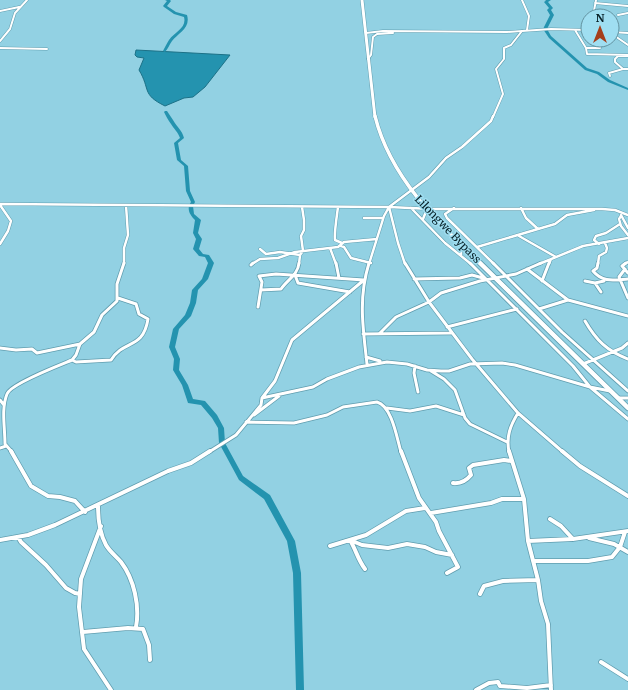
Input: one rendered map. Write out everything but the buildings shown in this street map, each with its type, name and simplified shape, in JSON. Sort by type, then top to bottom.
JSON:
[{"type":"main road","name":"Lilongwe Bypass","points":[[362,0],[375,117],[378,129],[390,158],[411,190],[427,209],[628,408]]},
{"type":"street","points":[[0,41],[10,30],[14,15],[27,0]]},
{"type":"street","points":[[367,364],[361,314],[364,280],[371,263],[383,218],[389,207],[429,177],[446,158],[462,147],[491,121],[503,94],[496,69],[504,59],[504,48],[511,45],[524,31],[529,16],[522,0]]},
{"type":"street","points":[[596,1],[628,6]]},
{"type":"street","points":[[0,11],[20,7]]},
{"type":"street","points":[[575,30],[580,38]]},
{"type":"street","points":[[366,33],[383,31],[580,30]]},
{"type":"street","points":[[368,59],[371,55],[373,37],[377,34],[511,33],[524,31]]},
{"type":"street","points":[[620,39],[622,42],[628,45]]},
{"type":"street","points":[[0,48],[47,49]]},
{"type":"street","points":[[586,48],[586,53],[589,54],[628,56]]},
{"type":"street","points":[[623,69],[615,62],[615,59],[619,56],[628,56]]},
{"type":"street","points":[[610,76],[609,73],[628,69]]},
{"type":"street","points":[[0,244],[5,239],[11,222],[0,204],[126,206],[338,206],[410,207],[427,209],[608,209],[621,215],[628,215]]},
{"type":"street","points":[[118,298],[116,293],[117,284],[124,265],[124,248],[128,234],[126,206]]},
{"type":"street","points":[[338,206],[336,231],[334,235],[335,240],[344,247],[351,258],[371,263]]},
{"type":"street","points":[[261,290],[281,289],[286,281],[295,275],[300,268],[300,255],[303,251],[301,236],[304,230],[304,214],[302,207]]},
{"type":"street","points":[[389,207],[402,256],[414,279],[446,326],[477,365],[518,413],[580,466],[628,496]]},
{"type":"street","points":[[410,207],[445,243],[461,255],[517,309],[573,366],[590,386],[628,419]]},
{"type":"street","points":[[454,208],[446,212],[445,216],[539,309],[628,391]]},
{"type":"street","points":[[522,208],[526,218],[538,229]]},
{"type":"street","points":[[422,219],[427,209]]},
{"type":"street","points":[[477,247],[557,224],[567,215],[598,209]]},
{"type":"street","points":[[621,215],[619,219],[620,224],[624,232],[628,235]]},
{"type":"street","points":[[621,215],[628,228]]},
{"type":"street","points":[[364,218],[383,218]]},
{"type":"street","points":[[599,244],[594,240],[596,236],[606,233],[620,224]]},
{"type":"street","points":[[519,236],[556,257]]},
{"type":"street","points":[[380,332],[396,317],[429,302],[441,293],[486,279],[516,274],[556,257],[570,253],[583,246],[628,238]]},
{"type":"street","points":[[251,266],[260,259],[278,258],[303,251],[330,248],[341,244],[378,239]]},
{"type":"street","points":[[605,243],[607,248],[606,252],[600,254],[596,268],[593,271],[597,276],[606,281]]},
{"type":"street","points":[[461,244],[461,255]]},
{"type":"street","points":[[330,248],[335,259],[339,278]]},
{"type":"street","points":[[260,249],[266,254],[280,252],[300,255]]},
{"type":"street","points":[[542,281],[551,259]]},
{"type":"street","points":[[628,262],[622,264],[627,271],[619,276],[622,280],[624,291],[628,298]]},
{"type":"street","points":[[527,269],[568,300],[628,316]]},
{"type":"street","points":[[258,307],[258,299],[262,282],[259,276],[271,274],[364,280]]},
{"type":"street","points":[[295,275],[298,283],[305,283],[314,287],[350,292]]},
{"type":"street","points":[[414,279],[460,278],[472,275],[486,279]]},
{"type":"street","points":[[585,281],[595,283],[628,279]]},
{"type":"street","points":[[0,540],[41,531],[85,512],[168,472],[191,463],[236,435],[261,405],[262,398],[273,386],[292,340],[364,280]]},
{"type":"street","points":[[595,283],[601,292]]},
{"type":"street","points":[[0,348],[16,350],[29,349],[37,353],[80,344],[94,332],[102,315],[118,298]]},
{"type":"street","points":[[72,360],[76,362],[111,360],[116,352],[137,341],[146,331],[148,319],[139,314],[136,304],[118,298]]},
{"type":"street","points":[[539,309],[568,300]]},
{"type":"street","points":[[446,326],[475,321],[517,309]]},
{"type":"street","points":[[585,321],[598,341],[612,353],[628,359]]},
{"type":"street","points":[[363,334],[380,332],[428,334],[451,332]]},
{"type":"street","points":[[583,364],[612,353],[628,343]]},
{"type":"street","points":[[80,344],[76,355],[72,360],[10,389],[7,393],[4,404],[6,446],[15,455],[31,486],[48,496],[60,497],[75,502],[85,512]]},
{"type":"street","points":[[366,357],[382,362]]},
{"type":"street","points":[[262,398],[313,387],[327,379],[367,364],[397,362],[415,366],[437,374],[452,386],[458,395],[464,416],[468,422],[476,428],[507,442]]},
{"type":"street","points":[[427,370],[449,371],[466,365],[495,362],[515,365],[610,391]]},
{"type":"street","points":[[415,366],[414,373],[418,392]]},
{"type":"street","points":[[246,422],[264,406],[282,394]]},
{"type":"street","points":[[618,398],[628,398]]},
{"type":"street","points":[[0,400],[4,404]]},
{"type":"street","points":[[246,422],[300,423],[327,415],[343,406],[377,402],[381,403],[387,408],[406,467],[425,508],[431,513],[438,525],[458,568],[447,573]]},
{"type":"street","points":[[387,408],[410,411],[436,406],[443,407],[464,416]]},
{"type":"street","points":[[476,690],[489,683],[498,682],[500,686],[514,688],[551,688],[548,624],[541,601],[538,580],[528,541],[524,499],[511,461],[507,442],[511,424],[518,413]]},
{"type":"street","points":[[0,448],[6,446]]},
{"type":"street","points":[[453,483],[459,484],[468,479],[471,475],[469,468],[473,465],[504,460],[511,461]]},
{"type":"street","points":[[431,513],[491,503],[502,499],[524,499]]},
{"type":"street","points":[[98,506],[98,516],[102,526],[104,542],[122,564],[133,584],[138,614],[136,627]]},
{"type":"street","points":[[330,546],[335,546],[366,534],[406,511],[425,508]]},
{"type":"street","points":[[550,519],[574,539]]},
{"type":"street","points":[[102,526],[81,578],[79,615],[83,632],[84,649],[111,690]]},
{"type":"street","points":[[528,541],[574,539],[626,531]]},
{"type":"street","points":[[533,561],[588,561],[612,557],[620,546],[626,531]]},
{"type":"street","points":[[18,537],[21,542],[50,569],[67,589],[74,594],[80,594]]},
{"type":"street","points":[[586,537],[620,546],[628,552]]},
{"type":"street","points":[[350,540],[362,545],[388,548],[407,544],[425,547],[436,552],[452,555]]},
{"type":"street","points":[[350,540],[356,548],[359,562],[364,569]]},
{"type":"street","points":[[480,594],[484,586],[490,583],[499,581],[538,580]]},
{"type":"street","points":[[83,632],[136,627],[143,629],[145,631],[150,660]]},
{"type":"street","points":[[602,662],[628,679]]},
{"type":"water","points":[[136,50],[230,55],[205,87],[193,97],[184,98],[165,106],[157,102],[149,95],[139,70],[144,58],[137,57],[135,55]]},
{"type":"waterway","points":[[165,51],[171,40],[183,29],[187,20],[186,16],[175,13],[165,6],[169,1],[167,0]]},
{"type":"waterway","points":[[545,29],[552,15],[549,10],[551,8],[546,2],[549,0]]},
{"type":"waterway","points":[[546,30],[550,37],[586,69],[598,73],[609,81],[628,89]]},
{"type":"waterway","points":[[166,112],[174,126],[180,132],[182,138],[176,143],[179,160],[186,166],[188,191],[193,202],[191,205]]},
{"type":"waterway","points":[[191,207],[192,214],[198,220],[196,235],[199,239],[196,249],[201,255],[207,256],[211,263],[205,279],[195,290],[193,303],[188,316],[176,329],[172,347],[177,359],[176,370],[185,385],[190,401],[203,403],[215,417],[221,428],[222,443]]},
{"type":"waterway","points":[[223,445],[241,478],[267,497],[291,541],[297,573],[300,690]]}]
